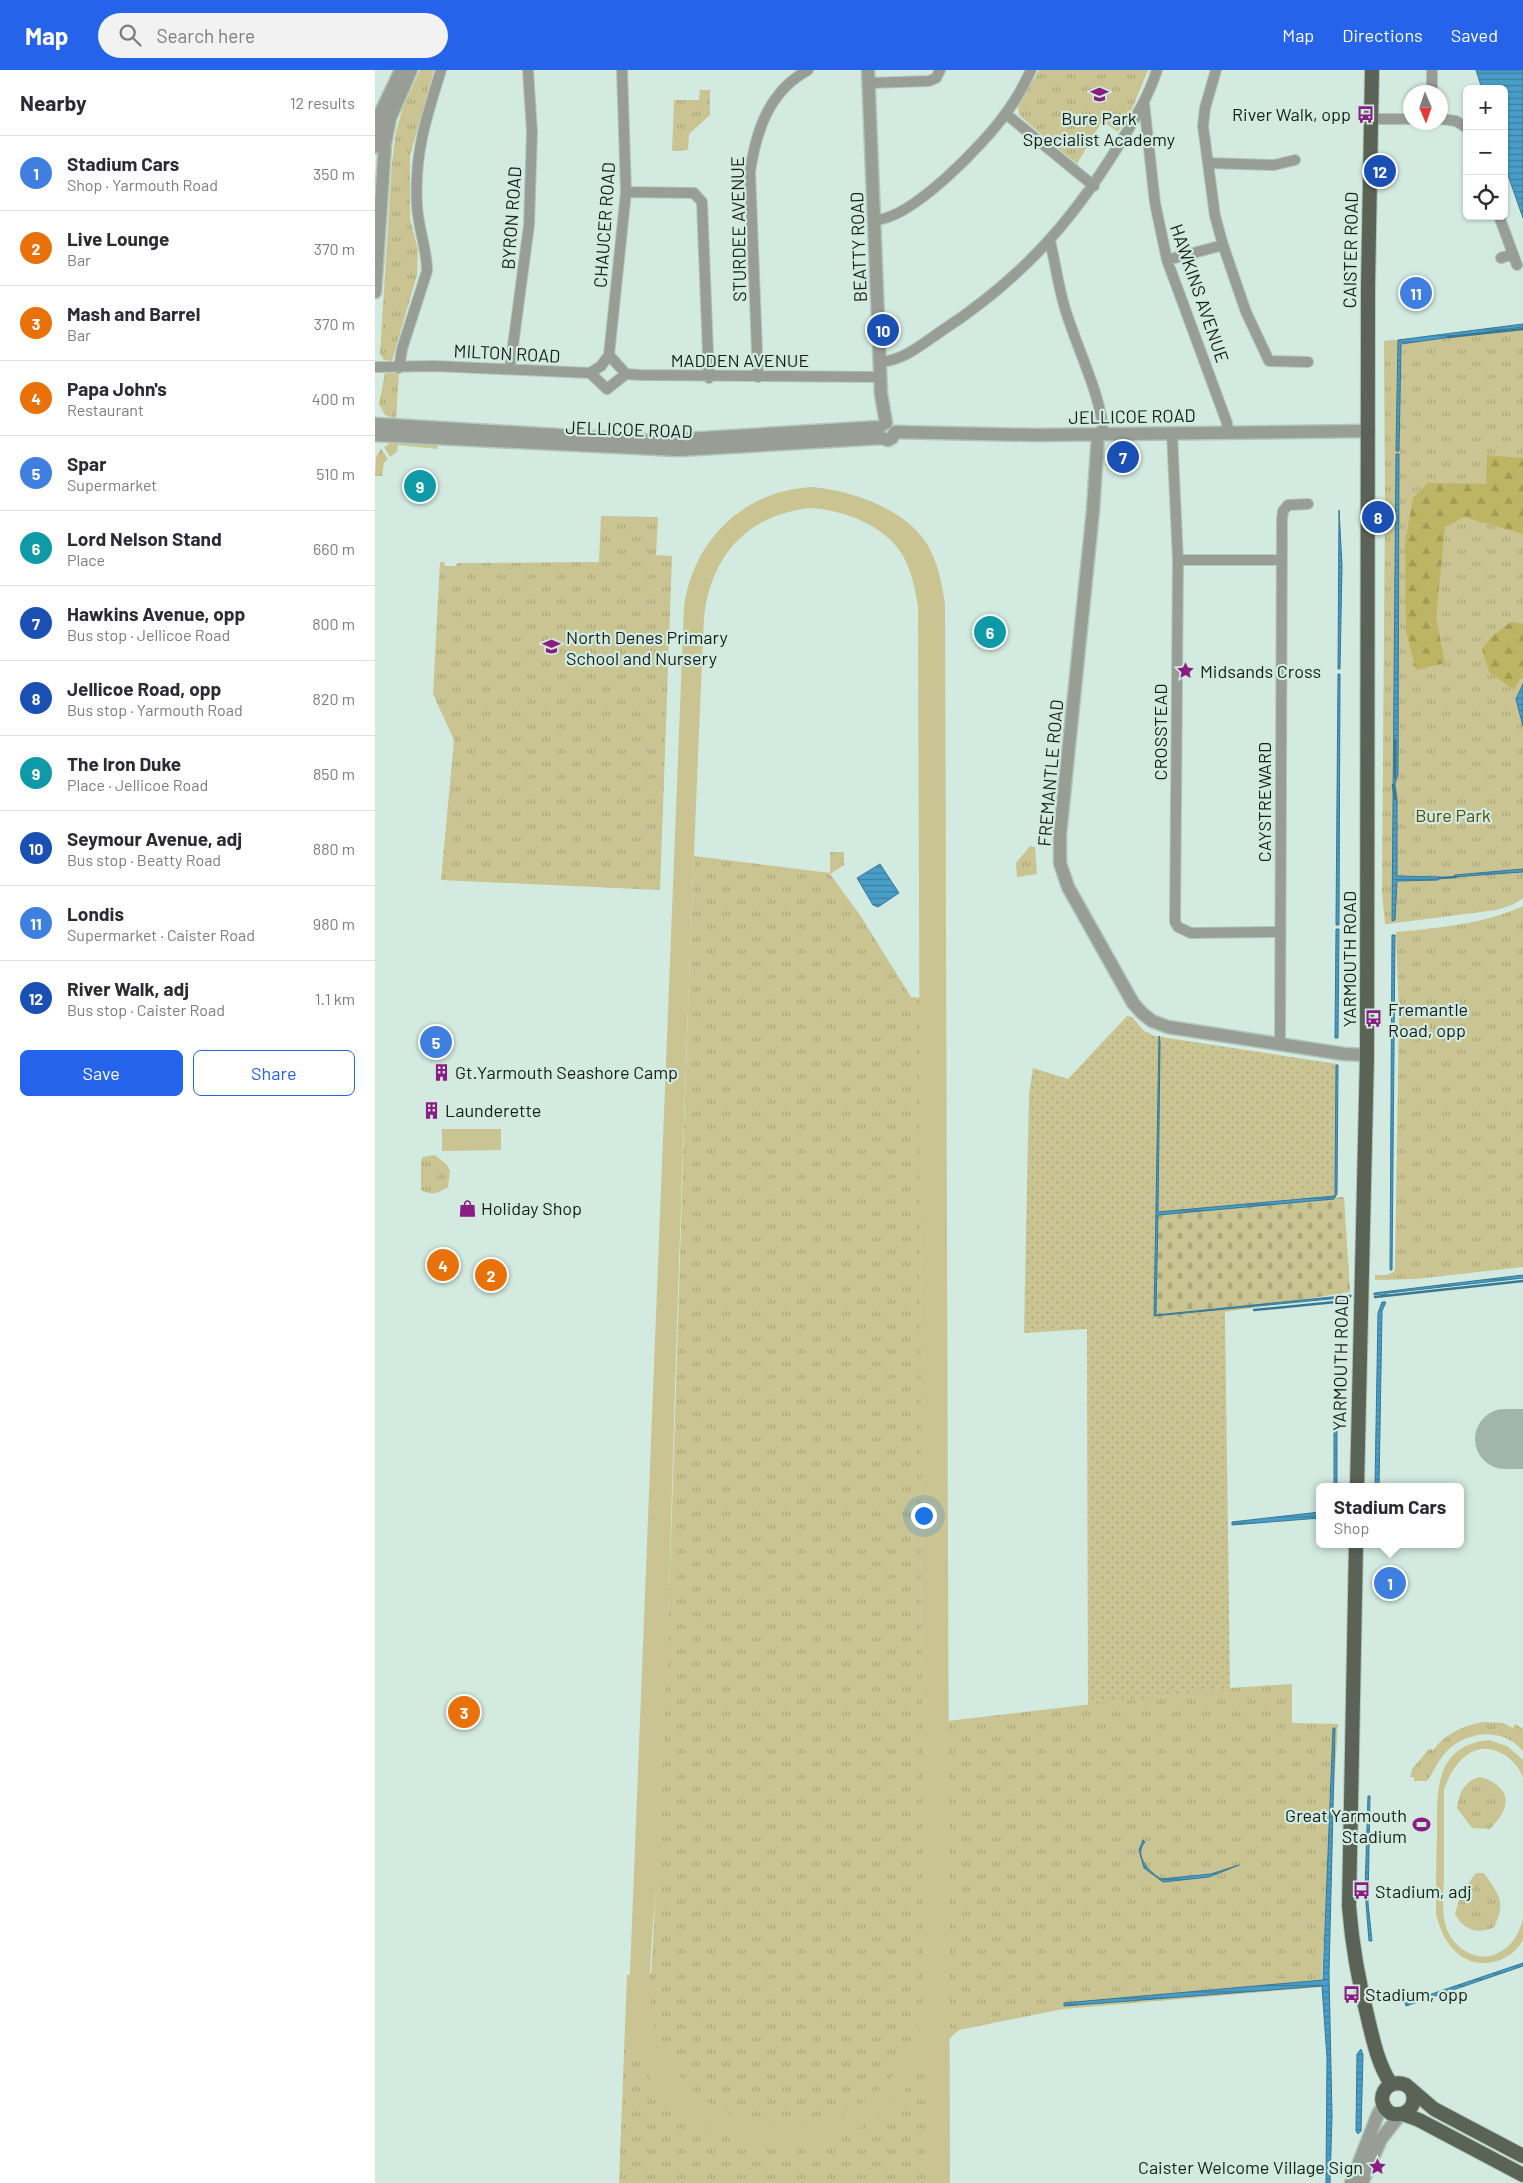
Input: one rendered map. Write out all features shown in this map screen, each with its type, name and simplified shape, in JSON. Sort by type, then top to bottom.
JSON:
[{"type":"main road","name":"CAISTER ROAD","points":[[1369,431],[1372,70]]},
{"type":"main road","name":"YARMOUTH ROAD","points":[[1357,1483],[1367,1055],[1369,431]]},
{"type":"main road","points":[[1356,1548],[1349,1906],[1353,1954],[1359,1985],[1375,2047],[1386,2077],[1391,2084]]},
{"type":"main road","points":[[1523,2156],[1434,2109],[1401,2083],[1391,2084],[1382,2094],[1383,2106],[1390,2113],[1419,2120],[1523,2175]]},
{"type":"main road","points":[[1401,2115],[1408,2111],[1413,2102],[1412,2091]]},
{"type":"street","points":[[375,146],[380,114],[401,70]]},
{"type":"street","points":[[375,292],[385,144],[390,118],[411,70]]},
{"type":"street","points":[[399,368],[402,349],[427,271],[417,208],[417,161],[423,129],[441,70]]},
{"type":"street","name":"BYRON ROAD","points":[[510,368],[529,226],[532,132],[528,70]]},
{"type":"street","name":"CHAUCER ROAD","points":[[609,355],[626,192],[622,70]]},
{"type":"street","name":"STURDEE AVENUE","points":[[758,377],[750,172],[754,144],[763,117],[778,95],[793,79],[808,70]]},
{"type":"street","name":"BEATTY ROAD","points":[[868,70],[879,362],[886,430]]},
{"type":"street","points":[[869,83],[929,81],[935,78],[940,70]]},
{"type":"street","points":[[875,220],[891,217],[930,191],[982,142],[1006,114],[1031,70]]},
{"type":"street","points":[[879,362],[902,356],[914,350],[973,311],[1050,241],[1094,186],[1144,103],[1157,70]]},
{"type":"street","points":[[1216,70],[1204,117],[1214,207],[1223,245],[1247,312],[1269,361],[1308,362]]},
{"type":"street","points":[[1432,70],[1432,85]]},
{"type":"street","name":"HAWKINS AVENUE","points":[[1144,103],[1155,203],[1167,260],[1209,370],[1227,423],[1227,432]]},
{"type":"street","points":[[1006,114],[1094,186]]},
{"type":"street","points":[[1371,120],[1403,119]]},
{"type":"street","points":[[1448,120],[1456,121],[1463,125]]},
{"type":"street","points":[[1208,163],[1274,165],[1295,160]]},
{"type":"street","points":[[626,192],[694,192],[702,202],[709,378]]},
{"type":"street","points":[[1500,220],[1511,254],[1517,265]]},
{"type":"street","points":[[1050,241],[1064,305],[1103,424],[1100,434]]},
{"type":"street","points":[[1167,260],[1223,245]]},
{"type":"street","points":[[1501,258],[1511,254]]},
{"type":"street","points":[[609,355],[626,374],[607,389],[590,373],[601,366],[609,355]]},
{"type":"street","name":"MILTON ROAD","points":[[375,367],[510,368],[590,373]]},
{"type":"street","name":"MADDEN AVENUE","points":[[626,374],[709,378],[880,377]]},
{"type":"street","name":"JELLICOE ROAD","points":[[375,424],[656,445]]},
{"type":"street","name":"JELLICOE ROAD","points":[[375,435],[679,446],[886,430],[1100,434],[1369,431]]},
{"type":"street","name":"CROSSTEAD","points":[[1172,433],[1178,560],[1175,922],[1178,927],[1191,933],[1280,932]]},
{"type":"street","name":"FREMANTLE ROAD","points":[[1100,434],[1060,834],[1060,863],[1068,887],[1134,1004],[1152,1021],[1168,1027],[1280,1045],[1367,1055]]},
{"type":"street","name":"CAYSTREWARD","points":[[1280,1045],[1283,511],[1288,506],[1295,504],[1308,504]]},
{"type":"street","points":[[1178,560],[1283,560]]},
{"type":"street","points":[[1351,2183],[1378,2114],[1383,2106]]},
{"type":"street","points":[[1362,2183],[1367,2166],[1381,2139],[1401,2115]]},
{"type":"green space","points":[[420,70],[434,70],[410,156],[410,219],[418,250],[417,275],[392,361],[384,360],[380,354],[392,162],[396,132],[403,107]]},
{"type":"green space","points":[[1039,70],[1148,70],[1132,109],[1118,132],[1102,121],[1077,164],[1053,144],[1055,141],[1052,139],[1050,142],[1019,115],[1018,106]]},
{"type":"green space","points":[[700,90],[710,90],[710,115],[689,134],[688,150],[672,151],[674,100],[699,100]]},
{"type":"green space","name":"Bure Park","points":[[1523,327],[1523,898],[1512,905],[1496,910],[1385,924],[1382,893],[1385,504],[1384,341]]},
{"type":"green space","points":[[385,373],[399,373],[396,419],[385,415],[379,404]]},
{"type":"green space","points":[[392,442],[438,445],[437,449],[398,445],[397,452],[390,457],[384,447]]},
{"type":"green space","points":[[381,449],[388,459],[384,463],[382,476],[375,476],[376,457]]},
{"type":"green space","points":[[1487,455],[1523,458],[1523,534],[1464,517],[1445,527],[1436,618],[1445,663],[1416,670],[1406,631],[1405,544],[1413,498],[1428,483],[1486,484]]},
{"type":"green space","points":[[813,487],[845,493],[877,504],[906,521],[931,551],[939,573],[945,604],[950,2183],[926,2183],[925,2061],[908,2086],[890,2107],[873,2120],[847,2134],[820,2143],[793,2147],[766,2146],[740,2141],[715,2131],[691,2117],[668,2098],[650,2078],[640,2062],[632,2045],[629,2032],[684,607],[689,583],[698,560],[711,540],[726,523],[744,509],[765,498],[788,490]],"holes":[[[810,508],[823,509],[863,521],[886,536],[895,545],[909,568],[918,607],[923,2005],[918,2027],[910,2048],[891,2078],[866,2100],[837,2116],[806,2124],[773,2125],[741,2118],[711,2104],[684,2081],[673,2067],[659,2044],[652,2018],[650,1961],[658,1865],[664,1748],[675,1378],[704,617],[708,595],[715,575],[724,557],[736,542],[751,529],[768,519],[788,512]]]},
{"type":"green space","name":"North Denes Primary School and Nursery","points":[[601,516],[658,517],[656,555],[672,556],[660,890],[441,880],[454,740],[433,694],[440,562],[444,562],[445,566],[456,566],[457,563],[599,562]]},
{"type":"green space","points":[[1511,622],[1523,624],[1523,674],[1514,690],[1489,672],[1482,649],[1492,636]]},
{"type":"green space","points":[[1030,846],[1035,847],[1037,874],[1017,877],[1016,863]]},
{"type":"green space","points":[[830,852],[844,852],[844,865],[830,874],[860,915],[911,997],[920,998],[922,1724],[1230,1688],[1292,1684],[1292,1723],[1338,1724],[1321,1987],[1063,2009],[959,2030],[926,2060],[926,2183],[619,2183],[627,1975],[651,1974],[659,1834],[694,856],[830,873]]},
{"type":"green space","points":[[1523,906],[1523,1267],[1416,1279],[1375,1280],[1375,1275],[1386,1275],[1394,1272],[1395,1267],[1399,1016],[1396,932],[1445,927],[1477,921]]},
{"type":"green space","points":[[1127,1016],[1132,1017],[1144,1031],[1155,1036],[1337,1064],[1335,1198],[1158,1214],[1153,1320],[1225,1312],[1230,1688],[1088,1705],[1087,1329],[1024,1333],[1029,1095],[1033,1068],[1068,1079]]},
{"type":"green space","points":[[442,1129],[501,1129],[501,1150],[442,1151]]},
{"type":"green space","points":[[435,1155],[447,1165],[450,1171],[448,1187],[438,1192],[428,1193],[421,1190],[421,1161],[423,1157]]},
{"type":"green space","points":[[1344,1197],[1350,1292],[1225,1312],[1153,1320],[1158,1214]]},
{"type":"green space","points":[[1482,1722],[1503,1723],[1513,1728],[1515,1724],[1523,1729],[1523,1751],[1506,1738],[1497,1735],[1477,1735],[1457,1743],[1449,1749],[1427,1781],[1414,1781],[1414,1777],[1410,1777],[1412,1769],[1429,1749],[1433,1750],[1444,1739],[1455,1732]]},
{"type":"green space","points":[[1489,1740],[1507,1746],[1523,1760],[1523,1778],[1518,1767],[1506,1756],[1492,1750],[1483,1749],[1474,1751],[1459,1763],[1444,1790],[1443,1907],[1444,1921],[1449,1934],[1465,1951],[1486,1957],[1500,1952],[1509,1945],[1519,1930],[1523,1918],[1523,1940],[1518,1947],[1505,1958],[1485,1963],[1474,1962],[1456,1952],[1443,1935],[1439,1924],[1436,1913],[1437,1804],[1442,1774],[1448,1762],[1457,1751],[1471,1744]]},
{"type":"green space","points":[[1480,1777],[1495,1783],[1505,1795],[1506,1800],[1503,1813],[1490,1829],[1472,1828],[1457,1808],[1463,1788],[1470,1781]]},
{"type":"green space","points":[[1476,1873],[1484,1873],[1497,1892],[1500,1904],[1500,1911],[1494,1927],[1483,1931],[1472,1930],[1462,1924],[1455,1914],[1461,1893]]},
{"type":"water","points":[[1476,70],[1523,70],[1523,218],[1508,175],[1508,85],[1481,85]]},
{"type":"water","points":[[1523,324],[1523,327],[1401,344],[1399,451],[1396,451],[1398,340]]},
{"type":"water","points":[[1396,454],[1399,454],[1398,774],[1395,784],[1397,799],[1397,876],[1440,877],[1438,880],[1397,881],[1395,920],[1392,921]]},
{"type":"water","points":[[1339,510],[1342,565],[1340,669],[1338,669]]},
{"type":"water","points":[[1338,674],[1340,674],[1339,925],[1336,925]]},
{"type":"water","points":[[1523,684],[1523,726],[1516,699]]},
{"type":"water","points":[[880,864],[899,893],[878,907],[873,905],[857,878]]},
{"type":"water","points":[[1523,869],[1523,872],[1453,877],[1455,875]]},
{"type":"water","points":[[1336,929],[1339,929],[1338,1038],[1335,1038]]},
{"type":"water","points":[[1392,935],[1395,935],[1392,1270],[1390,1270]]},
{"type":"water","points":[[1159,1036],[1158,1212],[1335,1196],[1336,1065],[1338,1065],[1337,1194],[1334,1199],[1158,1215],[1156,1315],[1351,1295],[1351,1297],[1154,1316]]},
{"type":"water","points":[[1523,1275],[1523,1278],[1388,1293],[1381,1297],[1380,1294],[1374,1295],[1374,1293]]},
{"type":"water","points":[[1382,1302],[1386,1302],[1382,1311],[1379,1483],[1375,1483],[1378,1313]]},
{"type":"water","points":[[1334,1418],[1337,1419],[1337,1483],[1334,1483]]},
{"type":"water","points":[[1316,1512],[1316,1518],[1232,1525],[1232,1522]]},
{"type":"water","points":[[1333,1728],[1335,1728],[1329,1973],[1332,2116],[1330,2183],[1326,2183],[1327,2058],[1322,1986],[1064,2006],[1064,2003],[1323,1980]]},
{"type":"water","points":[[1368,1796],[1370,1796],[1368,1903],[1372,1941],[1369,1941],[1365,1890]]},
{"type":"water","points":[[1143,1840],[1145,1842],[1141,1852],[1144,1863],[1147,1868],[1161,1879],[1211,1874],[1239,1865],[1209,1877],[1163,1882],[1144,1868],[1139,1850]]},
{"type":"water","points":[[1523,1963],[1523,1966],[1406,2006],[1405,2003]]},
{"type":"water","points":[[1361,2049],[1363,2055],[1361,2131],[1358,2134],[1356,2131],[1357,2054]]},
{"type":"waterway","points":[[1448,337],[1523,329]]},
{"type":"waterway","points":[[1395,740],[1395,777]]},
{"type":"waterway","points":[[1393,785],[1395,799]]},
{"type":"waterway","points":[[1439,878],[1456,877]]},
{"type":"waterway","points":[[1375,1297],[1523,1281]]},
{"type":"waterway","points":[[1254,1310],[1346,1301]]},
{"type":"runway","points":[[1505,1439],[1523,1439]]},
{"type":"place","name":"Bure Park Specialist Academy","points":[[1099,95]]},
{"type":"place","name":"River Walk, opp","points":[[1365,114]]},
{"type":"place","name":"River Walk, adj","points":[[1380,171]]},
{"type":"place","name":"Londis","points":[[1416,293]]},
{"type":"place","name":"Seymour Avenue, adj","points":[[883,330]]},
{"type":"place","name":"Hawkins Avenue, opp","points":[[1123,457]]},
{"type":"place","name":"The Iron Duke","points":[[420,486]]},
{"type":"place","name":"Jellicoe Road, opp","points":[[1378,517]]},
{"type":"place","name":"Lord Nelson Stand","points":[[990,632]]},
{"type":"place","name":"North Denes Primary School and Nursery","points":[[552,647]]},
{"type":"place","name":"Midsands Cross","points":[[1186,671]]},
{"type":"place","name":"Fremantle Road, opp","points":[[1374,1019]]},
{"type":"place","name":"Spar","points":[[436,1042]]},
{"type":"place","name":"Gt.Yarmouth Seashore Camp","points":[[441,1072]]},
{"type":"place","name":"Launderette","points":[[431,1110]]},
{"type":"place","name":"Holiday Shop","points":[[467,1208]]},
{"type":"place","name":"Papa John's","points":[[443,1265]]},
{"type":"place","name":"Live Lounge","points":[[491,1275]]},
{"type":"place","name":"Stadium Cars","points":[[1390,1583]]},
{"type":"place","name":"Mash and Barrel","points":[[464,1712]]},
{"type":"place","name":"Great Yarmouth Stadium","points":[[1421,1825]]},
{"type":"place","name":"Stadium, adj","points":[[1361,1891]]},
{"type":"place","name":"Stadium, opp","points":[[1351,1994]]},
{"type":"place","name":"Caister Welcome Village Sign","points":[[1377,2167]]}]
